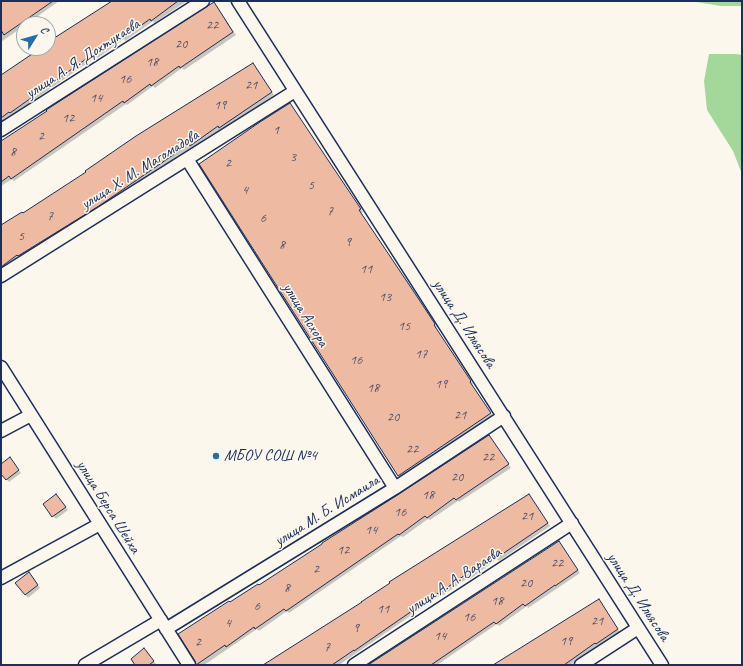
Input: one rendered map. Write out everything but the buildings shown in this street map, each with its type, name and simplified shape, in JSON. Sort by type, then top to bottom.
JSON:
[{"type":"street","name":"улица А. Я. Дохтукаева","points":[[1,130],[203,1]]},
{"type":"street","name":"улица Д. Ильясова","points":[[238,1],[662,665]]},
{"type":"street","name":"улица Х. М. Магомадова","points":[[1,276],[295,91]]},
{"type":"street","name":"улица Асхора","points":[[187,159],[395,488]]},
{"type":"street","name":"улица Берса Шейха","points":[[1,367],[189,665]]},
{"type":"street","points":[[1,432],[31,415]]},
{"type":"street","name":"улица М. Б. Исмаила","points":[[85,665],[163,625],[395,488],[504,416]]},
{"type":"street","name":"улица А. А. Вараева","points":[[354,665],[572,523]]},
{"type":"street","points":[[1,578],[100,524]]},
{"type":"street","points":[[581,665],[638,628]]},
{"type":"green space","points":[[690,1],[742,1],[742,6],[721,6]]},
{"type":"green space","points":[[709,54],[742,55],[742,174],[733,151],[707,110],[704,81]]},
{"type":"place","name":"МБОУ СОШ №4","points":[[216,456]]}]
